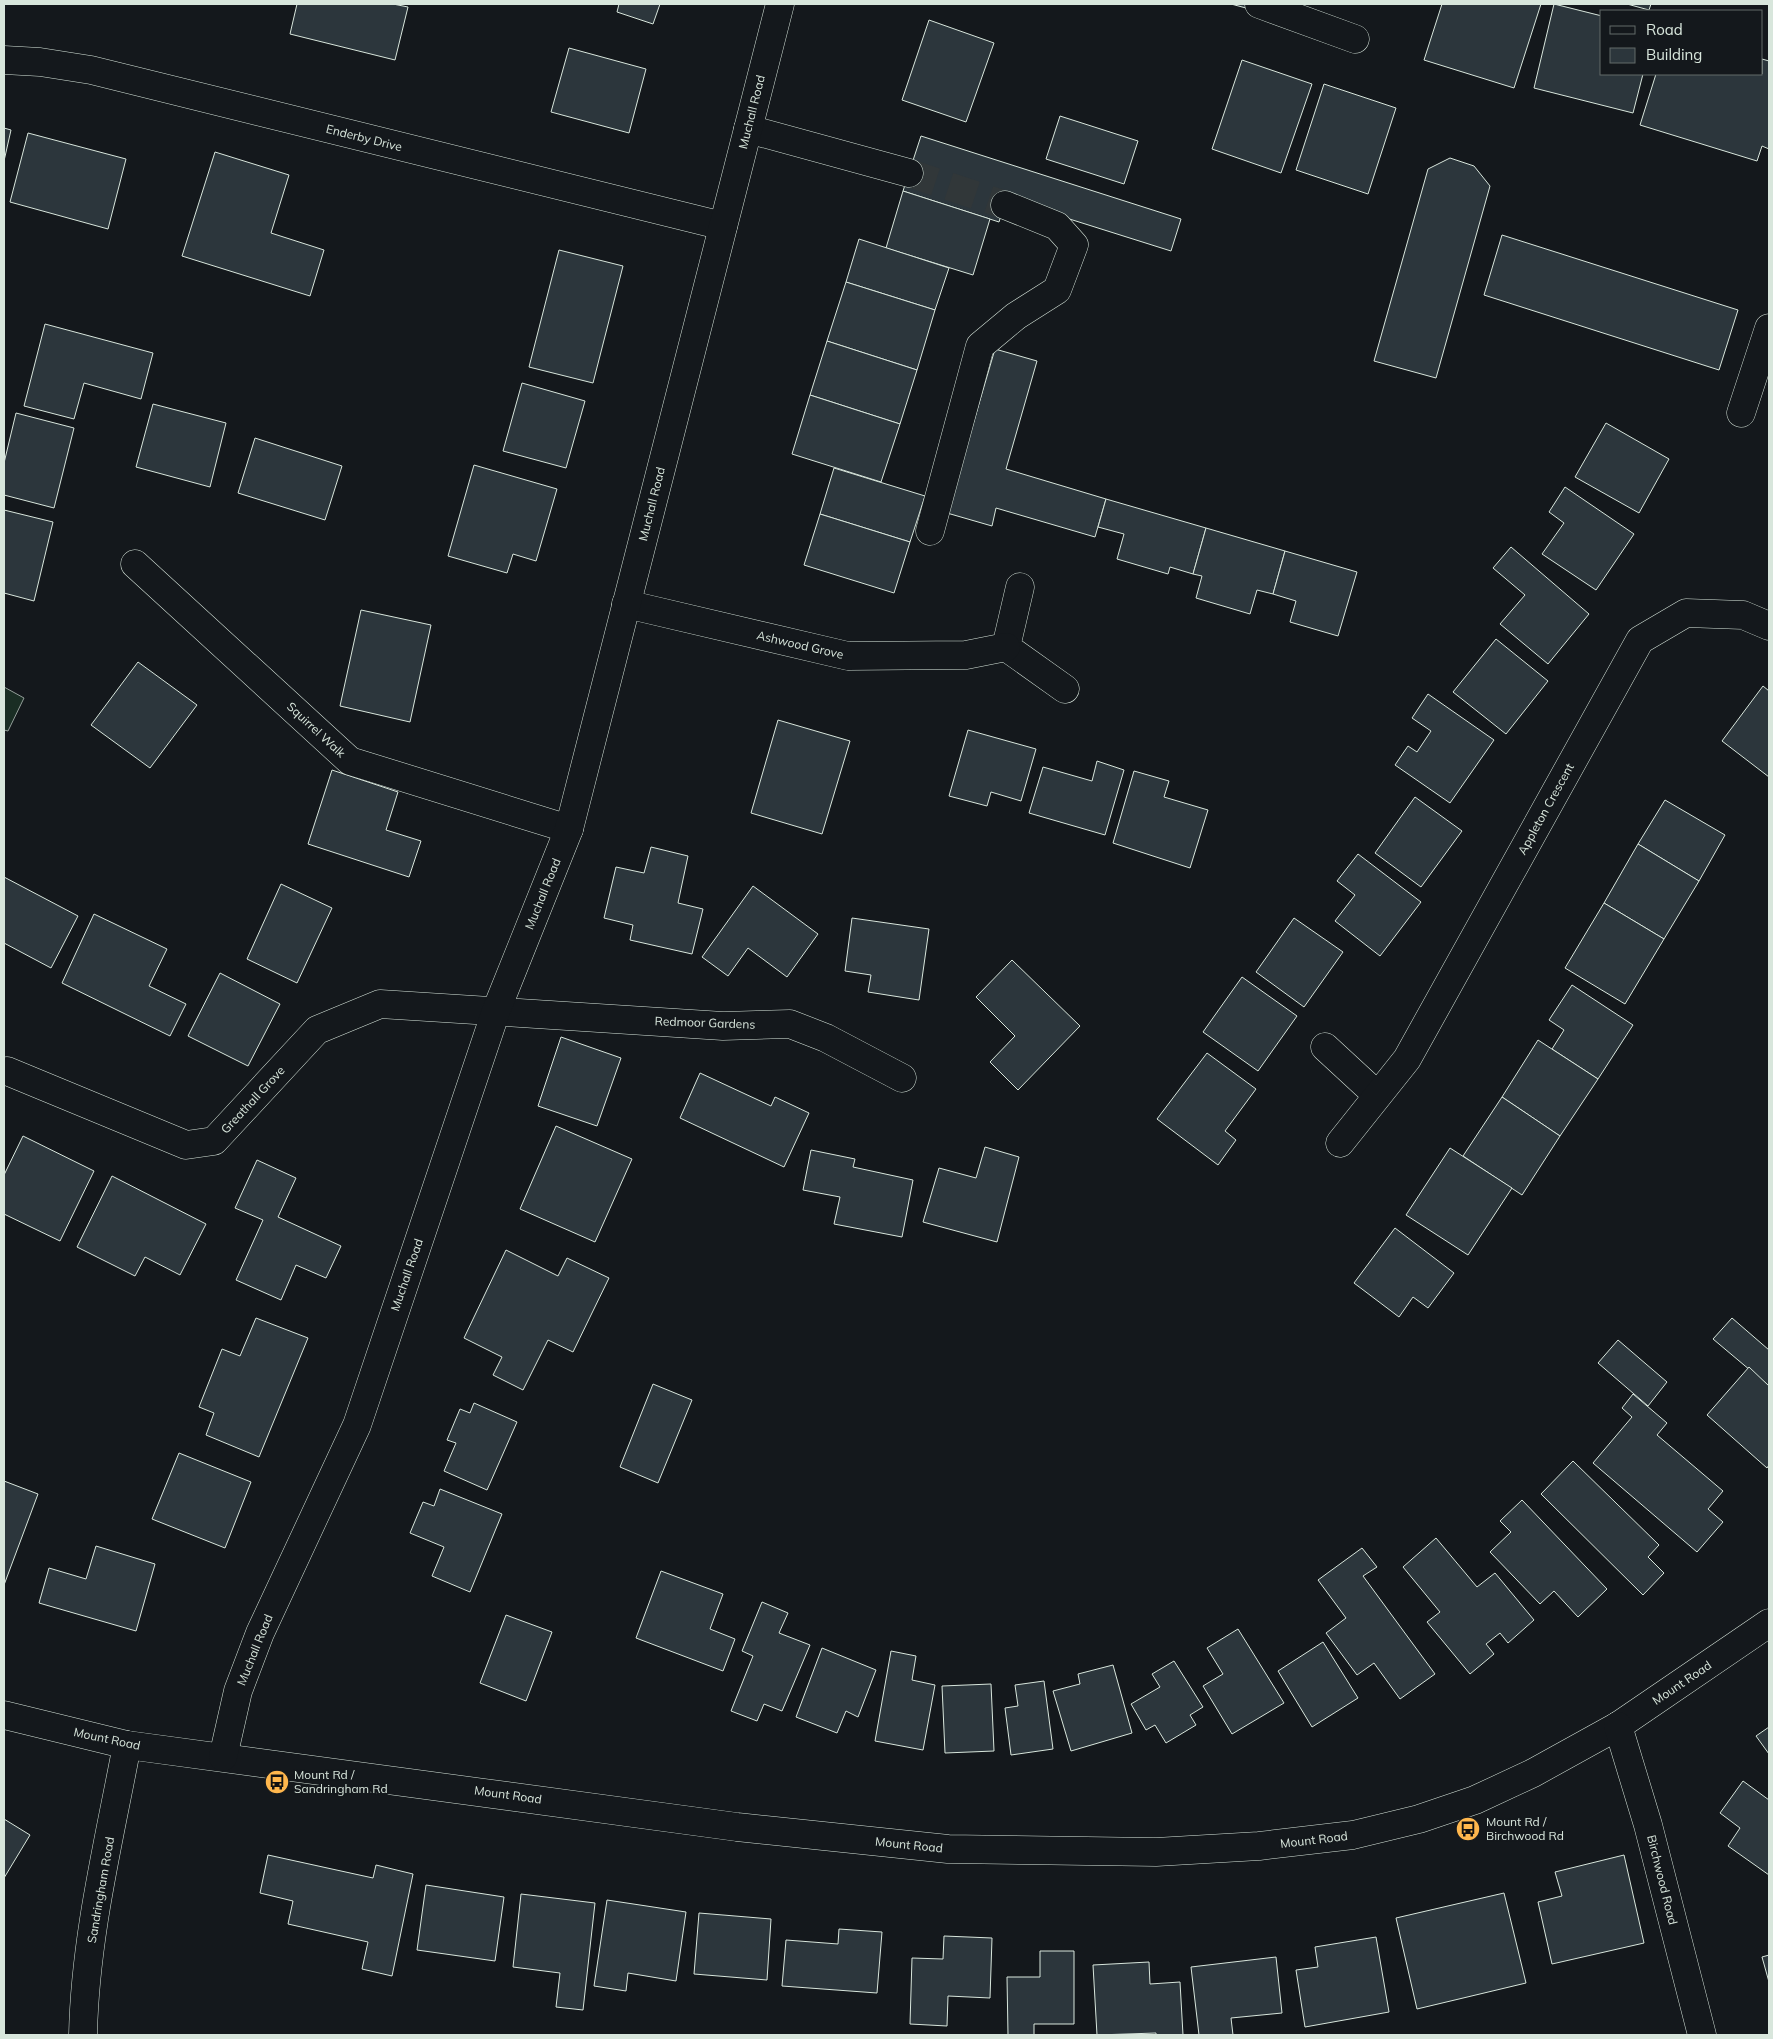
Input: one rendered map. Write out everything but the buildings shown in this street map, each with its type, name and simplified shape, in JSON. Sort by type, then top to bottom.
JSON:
[{"type":"street","name":"Muchall Road","points":[[223,1757],[238,1691],[260,1633],[357,1425],[496,1011],[569,829],[780,4]]},
{"type":"street","points":[[1259,4],[1354,38]]},
{"type":"street","name":"Enderby Drive","points":[[4,60],[40,62],[91,70],[723,226]]},
{"type":"street","points":[[748,130],[909,173]]},
{"type":"street","points":[[930,531],[980,346],[1016,316],[1057,290],[1074,245],[1057,226],[1005,205]]},
{"type":"street","points":[[1741,413],[1769,328]]},
{"type":"street","name":"Squirrel Walk","points":[[135,564],[350,761],[569,829]]},
{"type":"street","points":[[1020,587],[1006,647],[1065,689]]},
{"type":"street","name":"Ashwood Grove","points":[[626,604],[848,656],[966,655],[1006,647]]},
{"type":"street","name":"Appleton Crescent","points":[[1340,1143],[1407,1059],[1640,640],[1686,613],[1743,615],[1769,626]]},
{"type":"street","name":"Greathall Grove","points":[[7,1071],[186,1145],[214,1141],[317,1030],[380,1004],[496,1011]]},
{"type":"street","name":"Redmoor Gardens","points":[[496,1011],[723,1026],[790,1024],[826,1038],[902,1078]]},
{"type":"street","points":[[1325,1047],[1377,1095]]},
{"type":"street","name":"Mount Road","points":[[4,1715],[127,1745],[737,1827],[948,1849],[1156,1852],[1258,1846],[1353,1835],[1419,1819],[1491,1792],[1534,1773],[1618,1726],[1769,1623]]},
{"type":"street","name":"Birchwood Road","points":[[1618,1726],[1648,1825],[1702,2035]]},
{"type":"street","name":"Sandringham Road","points":[[83,2035],[83,2006],[93,1924],[127,1745]]},
{"type":"green space","points":[[4,687],[24,698],[8,731],[4,730]]},
{"type":"tunnel","points":[[909,173],[1005,205]]},
{"type":"place","name":"Mount Rd / Sandringham Rd","points":[[277,1782]]},
{"type":"place","name":"Mount Rd / Birchwood Rd","points":[[1468,1829]]}]
